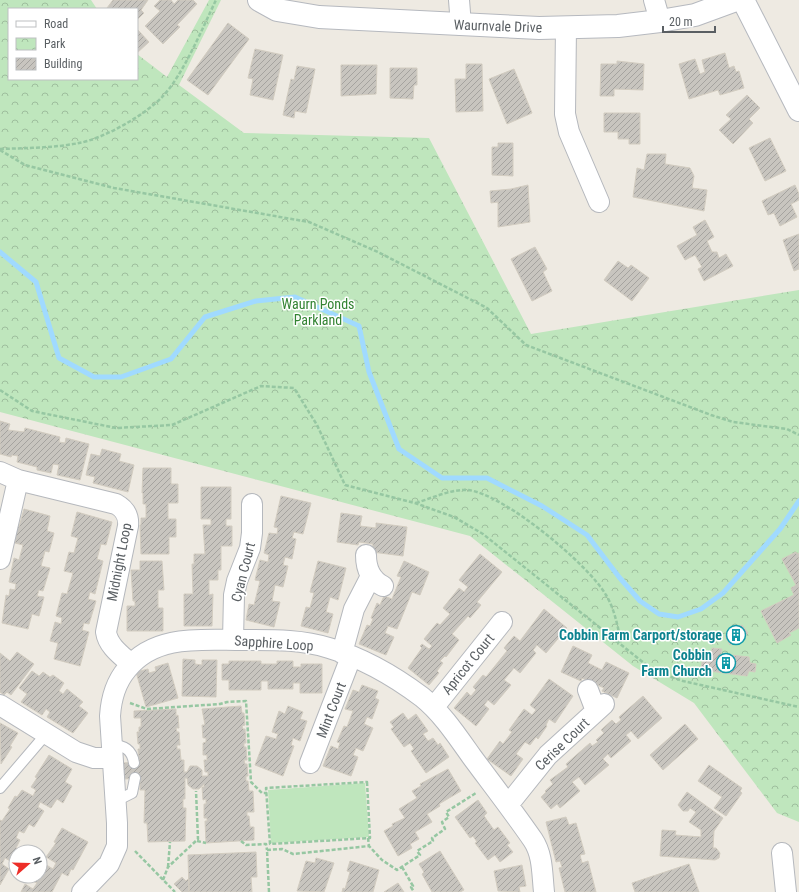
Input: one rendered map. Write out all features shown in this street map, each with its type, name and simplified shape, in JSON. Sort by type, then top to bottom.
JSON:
[{"type":"street","name":"Waurnvale Drive","points":[[260,0],[278,10],[319,17],[461,25],[566,27],[618,26],[660,21],[694,15],[736,0]]},
{"type":"street","points":[[459,0],[461,25]]},
{"type":"street","points":[[654,0],[660,21]]},
{"type":"street","points":[[743,0],[799,110]]},
{"type":"street","points":[[566,27],[565,114],[569,132],[599,202]]},
{"type":"street","points":[[0,559],[9,476]]},
{"type":"street","name":"Midnight Loop","points":[[9,476],[112,503],[125,510],[128,519],[128,526],[106,632],[107,639],[112,646],[131,664]]},
{"type":"street","name":"Cyan Court","points":[[233,640],[234,595],[250,548],[252,533],[252,504]]},
{"type":"street","name":"Mint Court","points":[[310,763],[346,655],[354,609],[377,581],[367,565],[366,555]]},
{"type":"street","name":"Apricot Court","points":[[434,707],[502,622]]},
{"type":"street","name":"Sapphire Loop","points":[[82,892],[111,860],[116,850],[118,834],[110,716],[112,703],[120,679],[131,664],[146,652],[166,643],[187,640],[233,640],[297,642],[316,645],[346,655],[398,679],[434,707],[533,840],[539,852],[544,892]]},
{"type":"street","name":"Cerise Court","points":[[508,805],[548,754],[600,708],[588,690]]},
{"type":"street","points":[[0,705],[79,754],[94,758],[112,751]]},
{"type":"street","points":[[782,853],[786,892]]},
{"type":"lane","points":[[0,788],[46,733]]},
{"type":"lane","points":[[112,751],[128,749],[134,762]]},
{"type":"lane","points":[[116,801],[132,793],[135,778]]},
{"type":"path","points":[[0,149],[80,143],[115,130],[146,109],[163,96],[178,74],[216,0]]},
{"type":"path","points":[[0,149],[25,165],[114,188],[309,222],[378,252],[487,308],[526,344],[711,415],[733,422],[787,428],[799,435]]},
{"type":"path","points":[[0,390],[32,411],[116,428],[172,424],[261,386],[294,388],[317,425],[345,485],[415,503],[454,517],[483,534],[654,671],[683,681],[799,707]]},
{"type":"path","points":[[415,503],[452,492],[467,490],[481,492],[521,516],[561,545],[596,581],[613,608],[621,644]]},
{"type":"path","points":[[112,703],[128,703],[147,709],[246,701],[251,782],[262,793],[267,793]]},
{"type":"path","points":[[368,838],[270,844],[266,788],[366,782],[370,838],[368,838],[369,846],[388,865],[397,870],[420,856],[417,850],[433,840],[432,838],[446,829],[442,822],[449,817],[446,812],[491,783]]},
{"type":"path","points":[[168,867],[197,841],[199,835],[196,791]]},
{"type":"path","points":[[118,834],[175,892]]},
{"type":"path","points":[[197,841],[206,842]]},
{"type":"path","points":[[240,841],[246,845],[266,844],[269,892]]},
{"type":"path","points":[[163,880],[168,867],[170,842]]},
{"type":"path","points":[[267,850],[282,849],[293,854],[369,846]]},
{"type":"path","points":[[402,867],[413,886],[411,887],[414,892]]},
{"type":"green space","name":"Waurn Ponds Parkland","points":[[0,0],[91,0],[96,8],[8,8],[8,80],[138,80],[138,55],[167,77],[209,0],[221,0],[179,85],[244,133],[429,138],[531,334],[799,290],[799,822],[777,813],[694,703],[633,666],[470,536],[0,412]]},
{"type":"green space","points":[[365,783],[369,837],[271,843],[268,790]]},
{"type":"building","points":[[113,0],[148,0],[141,10],[144,13],[138,19],[138,8],[107,8]]},
{"type":"building","points":[[160,0],[171,0],[174,4],[178,0],[193,0],[197,4],[177,25],[180,27],[163,44],[145,26],[160,11],[154,6]]},
{"type":"building","points":[[228,23],[249,39],[208,95],[187,80]]},
{"type":"building","points":[[138,30],[149,42],[138,52]]},
{"type":"building","points":[[255,49],[283,55],[273,100],[250,95],[253,79],[248,78]]},
{"type":"building","points":[[725,53],[729,68],[734,66],[736,72],[739,71],[744,88],[720,95],[718,90],[689,99],[679,64],[695,59],[700,74],[705,72],[702,60]]},
{"type":"building","points":[[617,61],[644,64],[643,90],[614,89],[614,96],[600,96],[601,64],[617,64]]},
{"type":"building","points":[[466,64],[482,64],[483,111],[456,112],[455,79],[466,79]]},
{"type":"building","points":[[341,65],[377,65],[376,94],[341,96]]},
{"type":"building","points":[[297,66],[315,69],[306,113],[295,111],[294,118],[283,115],[291,79],[294,80]]},
{"type":"building","points":[[390,68],[417,68],[417,85],[414,85],[413,99],[390,98]]},
{"type":"building","points":[[514,69],[532,113],[507,124],[489,79]]},
{"type":"building","points":[[747,95],[760,108],[749,119],[753,123],[733,144],[719,130],[731,119],[726,115]]},
{"type":"building","points":[[604,113],[640,113],[640,144],[629,144],[629,139],[618,139],[618,132],[604,132]]},
{"type":"building","points":[[770,138],[786,171],[765,181],[749,148]]},
{"type":"building","points":[[498,143],[513,143],[513,176],[492,175],[492,147],[498,147]]},
{"type":"building","points":[[647,154],[666,154],[665,164],[690,168],[694,176],[692,188],[707,190],[704,211],[633,197],[637,168],[644,170]]},
{"type":"building","points":[[528,185],[530,222],[498,227],[498,202],[491,203],[490,191],[511,189]]},
{"type":"building","points":[[795,185],[799,194],[799,200],[791,204],[797,217],[780,226],[774,213],[768,215],[762,201]]},
{"type":"building","points":[[705,220],[714,237],[707,241],[712,252],[717,252],[719,258],[726,254],[733,266],[704,281],[698,269],[702,267],[695,255],[685,260],[677,246],[697,235],[693,227]]},
{"type":"building","points":[[799,234],[799,269],[794,271],[783,240]]},
{"type":"building","points":[[535,247],[547,269],[543,272],[552,291],[532,301],[511,259]]},
{"type":"building","points":[[618,261],[628,268],[631,265],[649,278],[632,301],[604,280]]},
{"type":"building","points":[[0,421],[10,424],[8,430],[24,432],[25,428],[60,437],[59,442],[65,443],[66,438],[89,444],[80,480],[57,475],[59,465],[53,464],[51,473],[37,470],[37,467],[17,462],[18,456],[12,455],[11,457],[0,454]]},
{"type":"building","points":[[102,449],[121,454],[119,461],[134,465],[128,492],[93,483],[95,477],[86,475],[91,454],[100,456]]},
{"type":"building","points":[[143,468],[171,468],[171,484],[178,484],[178,503],[168,503],[168,519],[176,519],[176,537],[169,537],[169,554],[141,554],[140,525],[141,518],[146,518],[146,504],[143,504],[142,493]]},
{"type":"building","points":[[201,487],[231,487],[231,519],[226,519],[226,526],[232,526],[232,546],[221,546],[221,570],[218,570],[218,580],[209,580],[209,595],[213,594],[212,626],[184,626],[184,594],[193,594],[192,564],[194,564],[194,554],[205,554],[203,525],[211,525],[211,519],[201,519]]},
{"type":"building","points":[[281,496],[311,503],[303,534],[294,532],[292,538],[296,539],[292,559],[285,557],[283,565],[288,566],[283,587],[275,585],[272,601],[280,602],[274,627],[246,620],[249,604],[254,605],[260,581],[255,580],[260,560],[268,562],[269,555],[264,553],[269,533],[277,534],[278,528],[274,527]]},
{"type":"building","points":[[24,509],[50,516],[47,531],[54,533],[49,552],[45,551],[41,566],[50,568],[43,591],[39,590],[37,596],[44,597],[39,616],[32,614],[28,629],[2,623],[6,595],[9,596],[10,589],[15,590],[16,584],[9,582],[14,558],[19,560],[23,545],[15,543],[17,526],[19,527]]},
{"type":"building","points":[[77,512],[112,522],[106,545],[101,544],[97,559],[103,561],[95,594],[90,592],[88,599],[96,601],[89,624],[84,623],[82,630],[89,632],[80,666],[54,659],[58,643],[50,641],[55,622],[61,624],[62,618],[56,616],[62,593],[67,594],[73,573],[64,571],[69,552],[74,553],[78,538],[71,536]]},
{"type":"building","points":[[341,513],[362,516],[360,526],[376,528],[376,523],[407,527],[403,556],[372,552],[373,544],[359,542],[358,545],[337,542]]},
{"type":"building","points":[[796,552],[797,554],[799,553],[799,628],[789,633],[791,635],[777,643],[761,611],[794,595],[791,588],[796,585],[782,559]]},
{"type":"building","points":[[480,554],[502,572],[477,602],[481,605],[470,618],[468,616],[452,634],[459,640],[446,657],[445,656],[440,661],[443,663],[437,671],[439,673],[429,685],[408,668],[422,648],[420,646],[422,644],[429,649],[432,646],[424,639],[437,623],[440,625],[450,614],[443,608],[459,588],[464,592],[468,587],[459,580]]},
{"type":"building","points":[[140,561],[162,561],[164,590],[158,590],[158,608],[163,608],[163,631],[127,631],[127,606],[135,606],[135,601],[133,601],[131,570],[140,570]]},
{"type":"building","points":[[318,561],[346,568],[338,600],[330,597],[326,612],[333,614],[328,633],[301,626],[306,607],[310,608],[314,593],[310,592]]},
{"type":"building","points":[[404,561],[429,572],[420,595],[412,592],[397,629],[388,626],[385,633],[394,637],[386,655],[359,644],[367,625],[370,626],[373,619],[371,618],[377,603],[380,605],[384,596],[392,599],[401,577],[397,576]]},
{"type":"building","points":[[544,609],[567,628],[546,653],[537,645],[533,650],[536,653],[520,673],[514,668],[504,680],[511,685],[494,705],[488,700],[484,705],[489,709],[476,726],[454,708],[467,692],[471,696],[476,690],[473,687],[483,675],[486,677],[507,651],[504,648],[514,636],[520,641]]},
{"type":"building","name":"Cobbin Farm Carport/storage","points":[[742,625],[748,633],[730,645],[725,636]]},
{"type":"building","points":[[573,646],[592,655],[588,663],[602,670],[606,662],[629,673],[617,698],[602,691],[604,688],[582,678],[581,681],[561,672]]},
{"type":"building","name":"Cobbin Farm Church","points":[[712,648],[722,649],[721,654],[749,657],[750,663],[756,664],[755,672],[749,671],[747,676],[701,670],[703,654],[711,655]]},
{"type":"building","points":[[17,652],[34,664],[11,695],[7,692],[4,695],[0,692],[0,653],[10,661]]},
{"type":"building","points":[[183,659],[195,660],[195,664],[202,665],[202,660],[217,660],[216,697],[182,696]]},
{"type":"building","points":[[229,661],[261,661],[261,664],[277,664],[277,661],[293,661],[293,667],[301,667],[301,664],[322,664],[322,693],[300,693],[300,683],[293,683],[293,689],[268,689],[268,681],[261,681],[261,690],[229,690],[229,680],[222,680],[222,664],[229,664]]},
{"type":"building","points":[[168,663],[178,698],[146,707],[136,672],[148,669],[149,673],[156,671],[155,667]]},
{"type":"building","points":[[32,671],[39,676],[43,672],[50,677],[53,675],[64,683],[59,691],[63,694],[67,689],[83,702],[79,706],[88,713],[73,733],[47,717],[50,712],[46,709],[42,715],[21,702],[27,694],[19,688]]},
{"type":"building","points":[[549,679],[573,696],[555,723],[549,719],[546,725],[547,726],[538,739],[536,737],[530,745],[525,742],[516,754],[523,759],[511,776],[487,759],[500,741],[503,744],[512,732],[509,730],[524,709],[532,715],[536,710],[530,705]]},
{"type":"building","points":[[362,685],[378,691],[375,698],[379,700],[372,719],[367,717],[364,724],[373,728],[363,751],[356,748],[353,755],[358,757],[351,776],[323,766],[331,746],[338,749],[340,743],[337,742],[344,726],[347,727],[353,711],[345,709],[353,690],[359,692]]},
{"type":"building","points":[[643,696],[662,718],[638,739],[631,731],[626,735],[631,741],[611,758],[608,754],[603,759],[609,765],[585,785],[579,777],[572,782],[580,791],[560,808],[557,804],[551,809],[541,797],[553,784],[550,780],[568,767],[566,764],[590,743],[592,746],[598,742],[596,740],[604,733],[601,730],[612,720],[616,724],[621,720],[619,717]]},
{"type":"building","points":[[241,706],[242,713],[244,713],[245,725],[242,726],[243,729],[245,729],[246,743],[244,743],[244,747],[246,747],[247,760],[244,760],[245,764],[247,764],[248,776],[246,776],[246,781],[248,781],[249,791],[253,791],[254,812],[247,812],[247,816],[249,816],[250,827],[254,827],[254,840],[206,843],[205,821],[207,821],[207,818],[204,818],[204,804],[206,804],[206,799],[203,800],[202,787],[204,787],[204,784],[199,789],[193,789],[188,785],[187,778],[185,778],[185,799],[183,799],[183,808],[186,808],[185,841],[148,842],[147,823],[144,823],[145,790],[140,790],[140,778],[124,779],[123,763],[139,762],[138,749],[140,749],[140,744],[138,744],[137,732],[139,732],[139,727],[141,727],[141,718],[134,718],[134,711],[176,709],[179,728],[176,728],[177,732],[179,732],[180,745],[177,745],[177,749],[180,749],[181,760],[184,760],[184,772],[187,772],[190,766],[197,766],[202,770],[202,776],[208,776],[208,772],[205,772],[204,760],[207,760],[207,755],[203,755],[203,743],[206,742],[206,738],[203,738],[202,725],[205,725],[202,709]]},
{"type":"building","points":[[288,706],[303,712],[300,719],[307,721],[300,741],[293,738],[291,745],[294,746],[283,776],[255,765],[266,736],[276,739],[278,734],[272,732],[279,711],[285,714]]},
{"type":"building","points":[[403,713],[408,720],[416,714],[428,731],[423,734],[428,741],[433,738],[438,745],[440,743],[449,757],[426,773],[411,751],[414,749],[410,743],[404,747],[391,729],[394,727],[390,722]]},
{"type":"building","points":[[0,723],[18,733],[10,746],[12,747],[1,764]]},
{"type":"building","points":[[685,724],[698,739],[663,770],[650,755]]},
{"type":"building","points":[[49,755],[72,769],[65,782],[72,786],[63,803],[57,799],[51,808],[40,802],[38,807],[44,811],[34,827],[29,824],[24,833],[19,831],[16,838],[20,840],[18,844],[8,844],[8,860],[5,858],[2,864],[8,868],[8,871],[0,885],[0,820],[2,821],[10,809],[8,808],[15,796],[17,797],[22,790],[33,796],[36,790],[31,787],[37,778],[35,777]]},
{"type":"building","points":[[709,765],[742,788],[740,791],[742,793],[726,816],[714,808],[722,797],[698,781]]},
{"type":"building","points":[[448,769],[461,791],[439,804],[440,806],[427,814],[432,822],[415,832],[419,839],[410,844],[412,848],[398,856],[384,831],[393,826],[392,824],[405,818],[399,809],[417,798],[412,791],[421,786],[420,784]]},
{"type":"building","points":[[687,792],[723,818],[714,831],[713,848],[716,848],[720,853],[719,858],[715,860],[660,856],[662,830],[676,831],[675,835],[701,837],[701,830],[689,822],[696,812],[690,808],[688,811],[683,811],[678,805]]},
{"type":"building","points":[[478,800],[487,813],[484,816],[494,830],[498,827],[510,843],[507,845],[513,852],[500,862],[495,855],[488,860],[475,843],[477,842],[473,836],[470,838],[455,817]]},
{"type":"building","points":[[566,817],[569,825],[576,823],[585,854],[580,855],[582,863],[588,861],[596,892],[565,892],[559,868],[562,867],[560,861],[556,862],[546,822]]},
{"type":"building","points":[[62,828],[88,842],[73,870],[71,869],[68,876],[62,873],[52,892],[21,892],[25,884],[33,889],[36,884],[48,884],[48,866],[53,869],[56,863],[48,858],[48,854],[56,843],[54,842]]},
{"type":"building","points":[[440,851],[464,890],[460,892],[432,892],[422,874],[424,872],[419,864]]},
{"type":"building","points":[[256,852],[257,877],[251,877],[252,892],[189,892],[188,855]]},
{"type":"building","points":[[316,858],[334,863],[324,892],[297,891],[306,861],[315,863]]},
{"type":"building","points":[[350,861],[379,870],[373,892],[342,892],[343,888],[345,889],[350,872],[347,871]]},
{"type":"building","points":[[689,864],[699,892],[635,892],[632,883]]},
{"type":"building","points":[[522,865],[526,886],[519,887],[520,892],[498,891],[494,871]]},
{"type":"building","points":[[182,877],[186,881],[189,878],[189,892],[182,892],[174,884]]},
{"type":"building","points":[[398,883],[404,892],[384,892]]},
{"type":"waterway","points":[[0,252],[36,282],[59,358],[94,377],[121,377],[171,359],[205,317],[256,301],[295,297],[359,326],[369,372],[399,449],[442,478],[487,478],[542,506],[587,535],[619,577],[640,601],[659,614],[678,617],[701,609],[723,593],[780,529],[799,501]]},
{"type":"place","name":"Cobbin Farm Carport/storage","points":[[736,635]]},
{"type":"place","name":"Cobbin Farm Church","points":[[726,663]]}]
